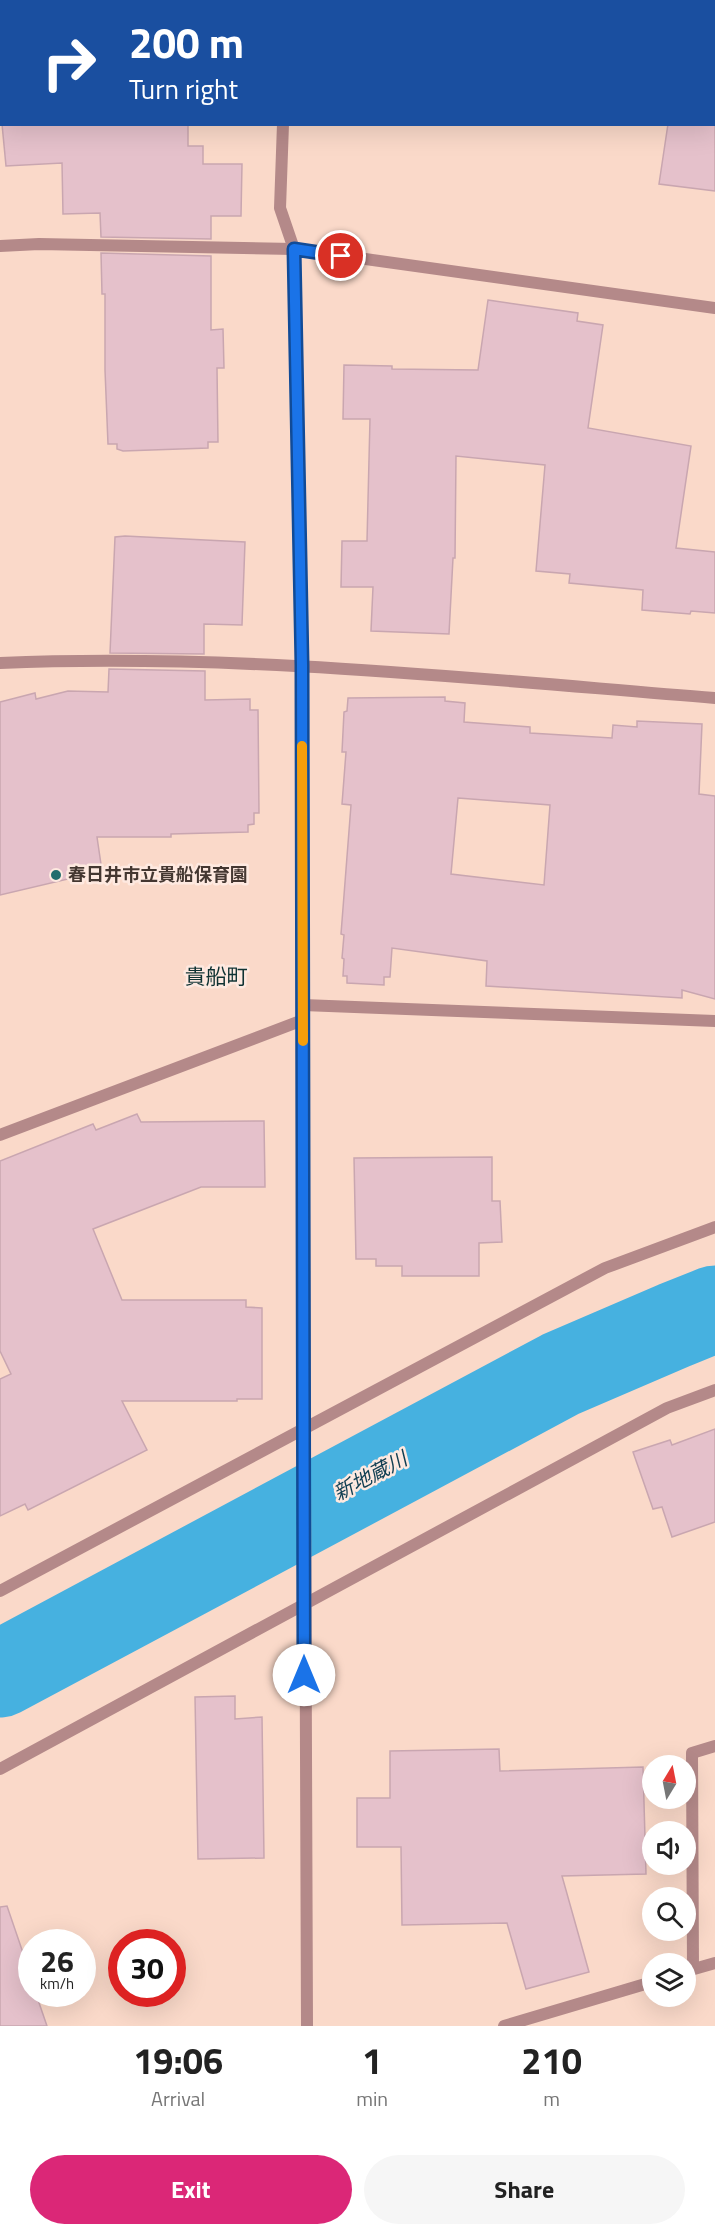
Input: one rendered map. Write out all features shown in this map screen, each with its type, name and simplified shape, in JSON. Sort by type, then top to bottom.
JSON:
[{"type":"street","points":[[283,126],[280,207],[294,249],[302,665],[303,1461],[307,2026]]},
{"type":"street","points":[[0,246],[39,244],[294,249],[715,308]]},
{"type":"street","points":[[0,663],[82,660],[302,665],[715,698]]},
{"type":"street","points":[[303,1005],[715,1021]]},
{"type":"street","points":[[0,1135],[303,1020]]},
{"type":"street","points":[[0,1591],[605,1268],[715,1227]]},
{"type":"street","points":[[0,1769],[667,1408],[715,1390]]},
{"type":"street","points":[[689,1953],[692,1753],[715,1746]]},
{"type":"street","points":[[696,1969],[715,1963]]},
{"type":"street","points":[[504,2026],[642,1985]]},
{"type":"building","points":[[2,126],[188,126],[188,146],[203,146],[203,164],[242,164],[241,216],[211,216],[211,239],[101,237],[100,213],[63,214],[62,163],[6,166]]},
{"type":"building","points":[[668,126],[715,126],[715,191],[659,184]]},
{"type":"building","points":[[101,253],[211,256],[211,330],[223,329],[224,368],[217,368],[218,442],[208,442],[208,448],[123,451],[117,449],[117,444],[108,444],[105,294],[102,294]]},
{"type":"building","points":[[488,300],[578,313],[577,321],[603,325],[588,428],[691,446],[676,548],[715,552],[715,613],[691,611],[690,614],[642,610],[643,590],[569,583],[570,574],[536,571],[545,465],[456,456],[455,558],[453,558],[449,634],[371,631],[373,587],[341,587],[342,541],[367,541],[370,419],[343,419],[344,365],[392,366],[392,369],[478,370]]},
{"type":"building","points":[[115,537],[245,542],[242,625],[204,624],[204,654],[110,653]]},
{"type":"building","points":[[109,669],[205,671],[205,700],[250,699],[250,710],[258,710],[259,813],[254,813],[254,824],[248,825],[248,832],[171,834],[171,837],[97,837],[102,871],[0,895],[0,702],[35,693],[36,699],[68,691],[108,692]]},
{"type":"building","points":[[445,697],[445,701],[465,703],[464,722],[530,727],[530,733],[612,738],[613,725],[637,727],[637,721],[702,724],[699,794],[715,796],[715,999],[682,990],[682,998],[486,986],[487,961],[392,948],[390,977],[384,977],[384,985],[347,983],[347,976],[343,976],[344,935],[341,934],[351,805],[342,804],[346,752],[342,752],[344,712],[347,711],[348,698]],"holes":[[[458,798],[550,805],[544,885],[451,874]]]},
{"type":"building","points":[[137,1114],[141,1122],[264,1121],[265,1187],[201,1187],[93,1229],[122,1300],[246,1300],[246,1307],[262,1308],[262,1399],[122,1401],[147,1450],[28,1510],[25,1504],[0,1516],[0,1379],[11,1374],[0,1351],[0,1161],[93,1124],[96,1130]]},
{"type":"building","points":[[492,1157],[492,1201],[500,1201],[502,1242],[479,1243],[479,1276],[402,1276],[402,1266],[376,1266],[376,1259],[356,1259],[354,1158]]},
{"type":"building","points":[[715,1429],[715,1522],[672,1537],[662,1507],[653,1509],[633,1452],[670,1440],[672,1445]]},
{"type":"building","points":[[235,1696],[235,1719],[262,1717],[264,1858],[198,1859],[195,1697]]},
{"type":"building","points":[[499,1749],[500,1771],[642,1767],[642,1809],[644,1809],[645,1821],[642,1821],[642,1874],[562,1876],[589,1972],[526,1989],[507,1923],[402,1925],[401,1847],[357,1847],[357,1798],[390,1798],[390,1751]]},
{"type":"building","points":[[7,1906],[18,1938],[18,2007],[40,2007],[47,2026],[0,2026],[0,1907]]},
{"type":"waterway","name":"新地蔵川","points":[[0,1674],[561,1374],[715,1309]]},
{"type":"slow traffic","points":[[302,746],[303,1041]]},
{"type":"place","name":"春日井市立貴船保育園","points":[[56,875]]},
{"type":"district","name":"貴船町","points":[[216,977]]},
{"type":"route","points":[[304,1675],[302,665],[294,249],[341,256]]}]
